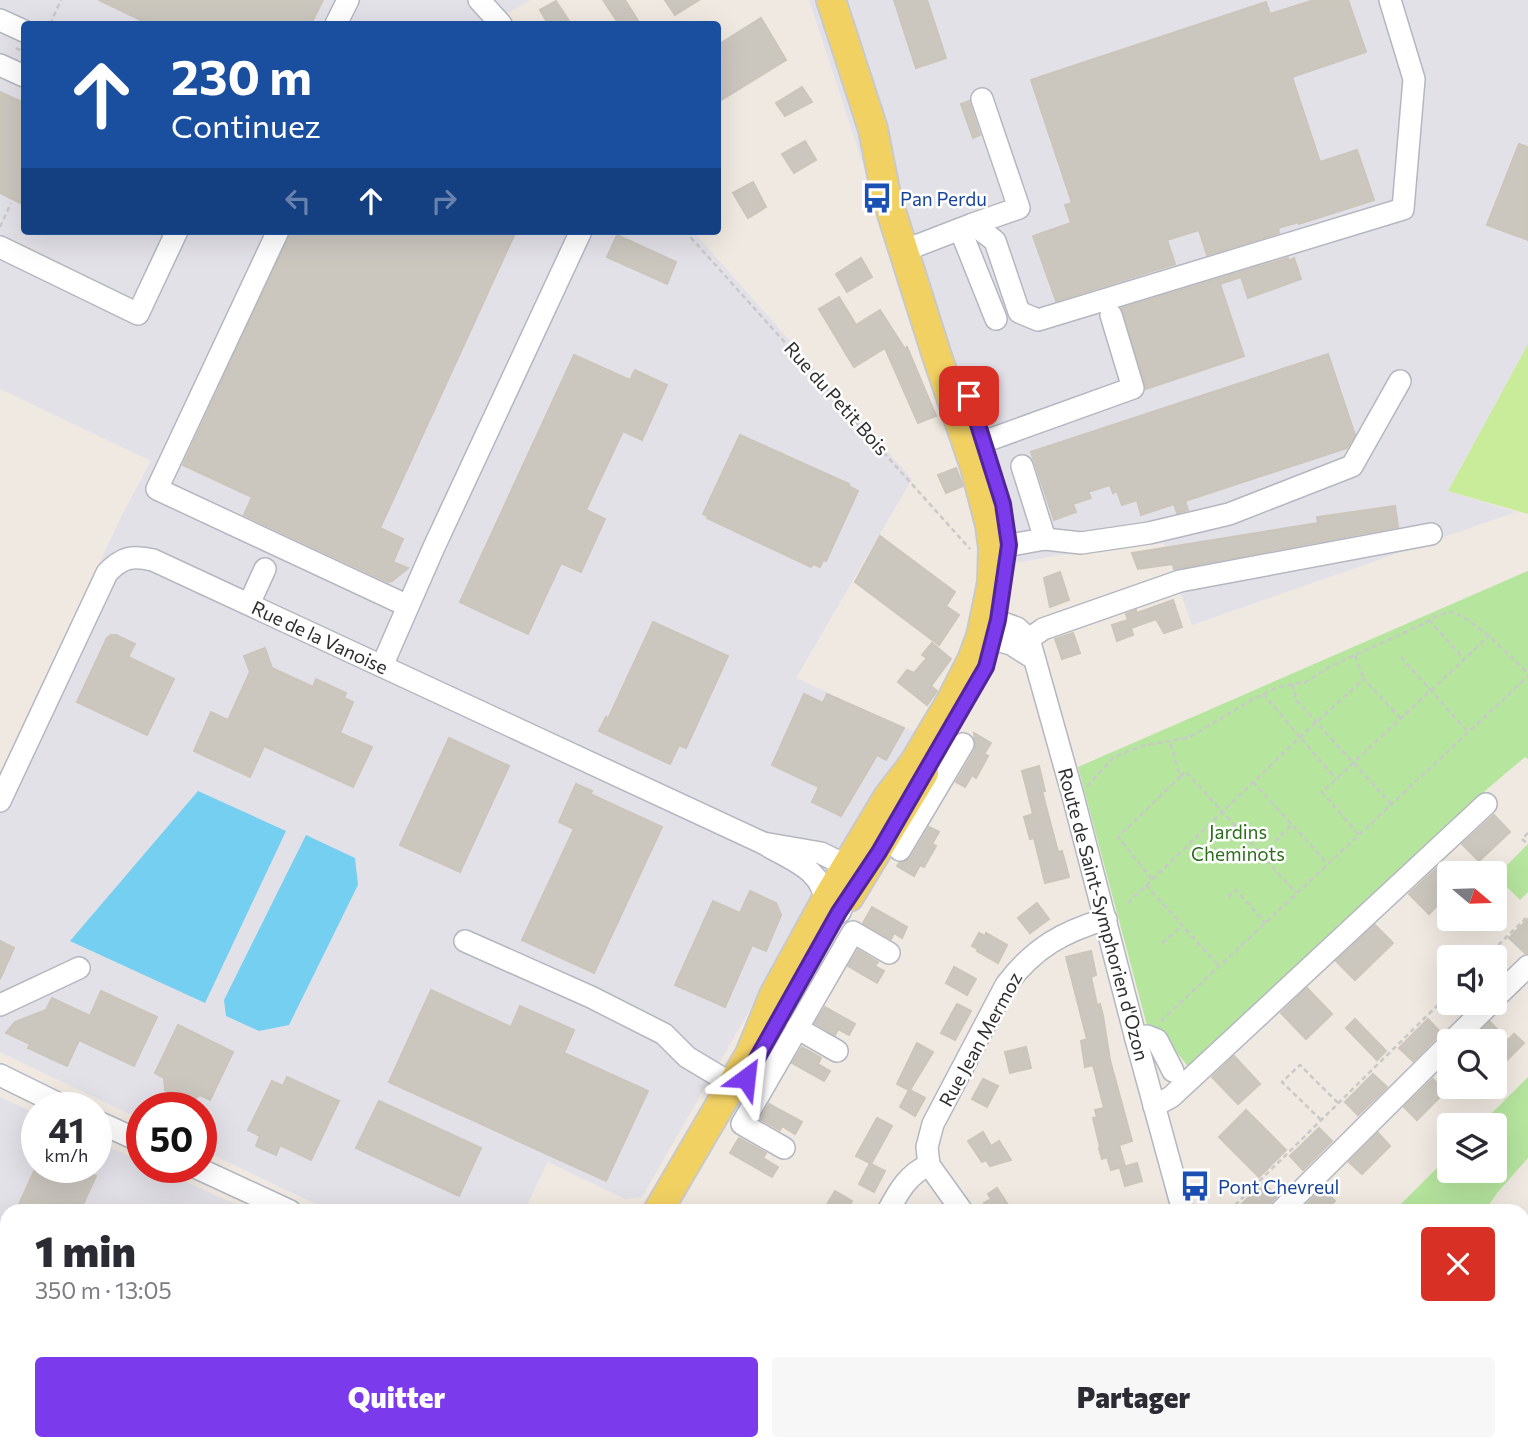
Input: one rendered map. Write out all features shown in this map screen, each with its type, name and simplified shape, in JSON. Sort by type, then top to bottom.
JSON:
[{"type":"main road","points":[[831,0],[873,129],[886,195],[911,247],[945,353],[998,549]]},
{"type":"main road","points":[[661,1204],[750,1054],[774,995],[832,907],[879,852],[923,794],[986,667],[1003,504],[983,442],[945,353]]},
{"type":"main road","points":[[673,1204],[816,974],[832,907],[844,871],[888,797],[914,764],[990,628]]},
{"type":"street","points":[[338,21],[348,0]]},
{"type":"street","points":[[479,0],[498,21]]},
{"type":"street","points":[[966,227],[995,241],[1019,312],[1038,320],[1403,209],[1414,79],[1390,0]]},
{"type":"street","points":[[1,19],[21,29]]},
{"type":"street","points":[[0,65],[21,75]]},
{"type":"street","points":[[911,247],[1019,208],[982,99]]},
{"type":"street","points":[[966,227],[996,319]]},
{"type":"street","points":[[0,247],[138,313],[175,235]]},
{"type":"street","points":[[276,235],[157,489],[408,606]]},
{"type":"street","points":[[382,666],[579,235]]},
{"type":"street","points":[[983,442],[1133,388],[1111,315]]},
{"type":"street","points":[[998,549],[1045,539],[1081,543],[1149,533],[1229,514],[1352,466],[1400,381]]},
{"type":"street","points":[[1022,466],[1045,539]]},
{"type":"street","points":[[990,628],[1011,644],[1031,648],[1043,629],[1180,581],[1431,534]]},
{"type":"street","name":"Rue de la Vanoise","points":[[0,801],[107,573],[119,560],[137,556],[153,560],[249,604],[763,843],[803,864],[819,881],[832,907]]},
{"type":"street","points":[[249,604],[265,569]]},
{"type":"street","name":"Route de Saint-Symphorien d'Ozon","points":[[1031,648],[1106,919],[1143,1038],[1154,1105],[1173,1170]]},
{"type":"street","points":[[900,850],[923,794],[962,744]]},
{"type":"street","points":[[1154,1105],[1171,1097],[1486,804]]},
{"type":"street","name":"Rue de la Vanoise","points":[[763,843],[821,853],[841,863],[844,871]]},
{"type":"street","name":"Rue Jean Mermoz","points":[[929,1166],[927,1147],[933,1124],[1006,985],[1020,967],[1058,936],[1106,919]]},
{"type":"street","points":[[784,1147],[742,1124],[797,1028],[816,974],[853,932],[889,953]]},
{"type":"street","points":[[466,941],[591,997],[664,1034],[687,1057],[733,1084]]},
{"type":"street","points":[[1507,987],[1528,966]]},
{"type":"street","points":[[0,1005],[79,968]]},
{"type":"street","points":[[1465,1029],[1479,1015]]},
{"type":"street","points":[[797,1028],[837,1051]]},
{"type":"street","points":[[1143,1038],[1157,1040],[1173,1071]]},
{"type":"street","points":[[1288,1204],[1437,1057]]},
{"type":"street","points":[[4,1079],[32,1092]]},
{"type":"street","points":[[892,1204],[915,1171],[929,1166],[957,1204]]},
{"type":"street","points":[[1173,1170],[1181,1204]]},
{"type":"street","points":[[1173,1170],[1193,1204]]},
{"type":"street","points":[[217,1177],[275,1204]]},
{"type":"path","points":[[51,21],[61,0]]},
{"type":"path","points":[[0,227],[11,203]]},
{"type":"path","name":"Rue du Petit Bois","points":[[689,235],[972,550],[979,555],[998,549]]},
{"type":"path","points":[[1073,796],[1088,785],[1114,757],[1142,746],[1190,737],[1263,694],[1306,682],[1354,655],[1440,614],[1453,612],[1489,636],[1528,675],[1143,1038]]},
{"type":"path","points":[[1429,620],[1464,659]]},
{"type":"path","points":[[1359,835],[1322,792],[1489,636]]},
{"type":"path","points":[[1354,655],[1364,679],[1401,719]]},
{"type":"path","points":[[1401,657],[1468,732]]},
{"type":"path","points":[[1128,902],[1364,679]]},
{"type":"path","points":[[1292,684],[1297,701],[1391,804]]},
{"type":"path","points":[[1263,694],[1336,779]]},
{"type":"path","points":[[1170,741],[1180,777]]},
{"type":"path","points":[[1152,879],[1118,837],[1185,772],[1297,894]]},
{"type":"path","points":[[1253,782],[1328,864]]},
{"type":"path","points":[[1262,855],[1292,824]]},
{"type":"path","points":[[1528,833],[1522,839],[1528,844]]},
{"type":"path","points":[[1146,885],[1181,927],[1219,966]]},
{"type":"path","points":[[1228,897],[1236,890],[1265,923]]},
{"type":"path","points":[[1498,945],[1528,916]]},
{"type":"path","points":[[1162,943],[1181,927]]},
{"type":"path","points":[[1236,1204],[1437,1006]]},
{"type":"path","points":[[1321,1120],[1282,1082],[1300,1065],[1338,1103]]},
{"type":"shaded area","points":[[0,0],[530,0],[503,16],[507,21],[21,21],[21,235],[697,235],[912,479],[796,678],[914,732],[809,907],[642,1197],[625,1199],[548,1162],[527,1204],[315,1204],[217,1157],[217,1092],[126,1092],[126,1112],[112,1106],[112,1092],[84,1092],[0,1052],[0,773],[124,511],[151,461],[0,389]]},
{"type":"shaded area","points":[[809,0],[1528,0],[1528,344],[1448,491],[1516,512],[1192,625],[1161,537],[1021,562],[978,563],[975,518],[952,436]]},
{"type":"shaded area","points":[[0,1097],[21,1107],[21,1183],[112,1183],[112,1148],[126,1155],[126,1183],[189,1183],[235,1204],[0,1204]]},
{"type":"green space","points":[[1528,344],[1528,514],[1448,491]]},
{"type":"green space","name":"Jardins Cheminots","points":[[1528,571],[1528,759],[1525,757],[1486,790],[1190,1069],[1163,1035],[1148,1029],[1078,767]]},
{"type":"green space","points":[[1528,844],[1528,892],[1520,900],[1507,887],[1507,865]]},
{"type":"green space","points":[[1528,1077],[1528,1158],[1507,1182],[1507,1113],[1492,1113]]},
{"type":"green space","points":[[1437,1168],[1437,1183],[1506,1183],[1490,1204],[1401,1204]]},
{"type":"water","points":[[198,791],[286,831],[205,1003],[70,941]]},
{"type":"water","points":[[306,835],[355,858],[358,885],[289,1025],[259,1031],[226,1016],[224,1000]]},
{"type":"building","points":[[99,0],[323,0],[312,21],[143,21]]},
{"type":"building","points":[[603,0],[625,0],[638,21],[617,21]]},
{"type":"building","points":[[665,0],[699,0],[675,15]]},
{"type":"building","points":[[894,0],[927,0],[946,58],[916,68]]},
{"type":"building","points":[[1314,0],[1348,0],[1366,52],[1292,77],[1320,162],[1357,150],[1374,200],[1278,228],[1279,233],[1207,255],[1199,230],[1167,240],[1175,264],[1056,301],[1033,236],[1071,223],[1065,205],[1072,203],[1031,80],[1266,2],[1270,14]]},
{"type":"building","points":[[556,1],[569,21],[546,21],[540,10]]},
{"type":"building","points":[[761,18],[786,60],[721,100],[721,43]]},
{"type":"building","points":[[802,87],[812,102],[785,116],[776,103]]},
{"type":"building","points":[[0,92],[21,102],[21,204],[0,193]]},
{"type":"building","points":[[969,101],[980,135],[973,138],[961,104]]},
{"type":"building","points":[[805,141],[816,160],[794,173],[782,154]]},
{"type":"building","points":[[1519,144],[1528,147],[1528,240],[1487,225]]},
{"type":"building","points":[[753,182],[766,207],[748,218],[733,193]]},
{"type":"building","points":[[289,235],[514,235],[380,528],[403,539],[393,562],[408,568],[392,581],[388,582],[244,515],[252,497],[183,465]]},
{"type":"building","points":[[617,235],[676,262],[667,284],[607,257]]},
{"type":"building","points":[[861,258],[872,277],[847,292],[836,274]]},
{"type":"building","points":[[1288,258],[1289,261],[1294,258],[1301,279],[1248,298],[1241,277],[1220,284],[1244,356],[1146,389],[1122,308]]},
{"type":"building","points":[[839,297],[856,325],[880,310],[905,349],[907,347],[936,416],[918,423],[885,348],[854,367],[819,309]]},
{"type":"building","points":[[1328,354],[1355,435],[1347,448],[1185,501],[1188,510],[1177,513],[1174,504],[1141,515],[1137,500],[1122,505],[1117,491],[1113,493],[1110,485],[1088,492],[1091,498],[1073,504],[1076,512],[1054,520],[1031,452]]},
{"type":"building","points":[[574,355],[630,380],[635,370],[667,385],[642,440],[623,431],[586,510],[605,519],[581,572],[561,563],[528,634],[460,602]]},
{"type":"building","points":[[740,435],[849,484],[848,486],[858,491],[826,561],[823,560],[820,567],[813,564],[811,567],[703,514]]},
{"type":"building","points":[[956,468],[963,486],[946,493],[938,475]]},
{"type":"building","points":[[1395,506],[1398,527],[1174,569],[1173,564],[1138,569],[1132,553],[1318,523],[1317,517]]},
{"type":"building","points":[[880,536],[955,592],[946,606],[959,615],[939,645],[855,582]]},
{"type":"building","points":[[1060,572],[1069,600],[1050,607],[1044,578]]},
{"type":"building","points":[[1173,600],[1182,627],[1164,633],[1156,619],[1131,628],[1133,635],[1117,641],[1112,625],[1128,620],[1126,614],[1136,610],[1137,613]]},
{"type":"building","points":[[653,622],[728,656],[686,748],[679,745],[670,764],[599,731],[606,717],[608,719]]},
{"type":"building","points":[[1073,633],[1080,653],[1062,659],[1055,639]]},
{"type":"building","points":[[111,635],[135,644],[128,657],[174,679],[147,735],[77,702],[107,638]]},
{"type":"building","points":[[932,643],[951,659],[931,686],[937,691],[927,705],[898,682],[907,670],[914,673],[927,658],[922,655]]},
{"type":"building","points":[[265,648],[272,668],[313,687],[316,679],[346,693],[344,698],[353,702],[340,733],[372,747],[353,787],[264,746],[250,777],[194,751],[211,712],[228,720],[250,672],[244,656]]},
{"type":"building","points":[[804,694],[823,703],[827,694],[904,728],[886,760],[877,755],[841,816],[812,802],[819,787],[772,765]]},
{"type":"building","points":[[974,733],[991,743],[984,754],[988,756],[976,778],[972,775],[965,787],[956,782],[975,750]]},
{"type":"building","points":[[449,738],[509,766],[460,872],[400,845]]},
{"type":"building","points":[[1039,766],[1045,791],[1042,791],[1058,852],[1062,851],[1069,877],[1045,883],[1034,838],[1030,839],[1024,817],[1033,814],[1022,771]]},
{"type":"building","points":[[576,784],[592,791],[590,794],[662,827],[594,973],[522,940],[574,829],[559,822]]},
{"type":"building","points":[[1494,815],[1510,832],[1479,861],[1462,844]]},
{"type":"building","points":[[929,827],[939,832],[932,844],[936,846],[924,867],[920,865],[914,876],[897,866],[910,859]]},
{"type":"building","points":[[1437,868],[1437,906],[1429,914],[1409,894]]},
{"type":"building","points":[[750,891],[776,903],[781,915],[766,951],[752,945],[725,1007],[675,985],[713,901],[740,913]]},
{"type":"building","points":[[1037,903],[1049,919],[1030,933],[1018,918]]},
{"type":"building","points":[[872,907],[907,927],[902,938],[894,933],[891,939],[863,923]]},
{"type":"building","points":[[1528,919],[1528,953],[1525,953],[1509,938]]},
{"type":"building","points":[[1375,925],[1393,943],[1355,980],[1336,961]]},
{"type":"building","points":[[979,933],[985,936],[986,933],[1007,945],[998,963],[972,946]]},
{"type":"building","points":[[0,941],[14,948],[0,979]]},
{"type":"building","points":[[858,950],[878,962],[875,966],[884,971],[877,983],[848,966]]},
{"type":"building","points":[[1091,951],[1096,975],[1091,977],[1097,1005],[1100,1004],[1110,1060],[1132,1141],[1119,1145],[1125,1166],[1111,1170],[1107,1157],[1102,1159],[1099,1148],[1093,1118],[1097,1117],[1095,1110],[1104,1108],[1093,1065],[1085,1067],[1081,1041],[1087,1039],[1066,957]]},
{"type":"building","points":[[954,967],[976,979],[967,995],[946,983]]},
{"type":"building","points":[[1307,988],[1332,1014],[1306,1039],[1281,1013]]},
{"type":"building","points":[[431,990],[511,1027],[520,1006],[574,1030],[564,1053],[648,1091],[606,1181],[389,1082]]},
{"type":"building","points":[[101,991],[157,1017],[134,1066],[79,1040],[67,1066],[28,1048],[30,1044],[6,1033],[15,1022],[46,1010],[52,998],[90,1016]]},
{"type":"building","points":[[957,1004],[971,1011],[955,1040],[941,1033]]},
{"type":"building","points":[[825,1007],[855,1024],[849,1035],[838,1029],[835,1035],[815,1023]]},
{"type":"building","points":[[1355,1019],[1386,1051],[1377,1060],[1346,1028]]},
{"type":"building","points":[[1428,1019],[1437,1029],[1437,1037],[1413,1061],[1399,1048]]},
{"type":"building","points":[[1490,1022],[1497,1029],[1483,1029]]},
{"type":"building","points":[[178,1025],[233,1052],[214,1092],[169,1092],[165,1090],[164,1078],[155,1073]]},
{"type":"building","points":[[1514,1034],[1524,1043],[1507,1060],[1507,1039]]},
{"type":"building","points":[[917,1043],[933,1052],[910,1090],[925,1098],[915,1116],[900,1107],[909,1090],[897,1084]]},
{"type":"building","points":[[802,1047],[821,1058],[818,1064],[830,1071],[824,1081],[792,1063]]},
{"type":"building","points":[[1026,1047],[1031,1068],[1010,1073],[1005,1052]]},
{"type":"building","points":[[1234,1056],[1260,1084],[1238,1104],[1212,1077]]},
{"type":"building","points":[[1373,1074],[1387,1087],[1358,1115],[1345,1102]]},
{"type":"building","points":[[287,1077],[339,1101],[311,1160],[280,1145],[276,1155],[256,1146],[260,1136],[248,1130],[272,1081],[283,1086]]},
{"type":"building","points":[[983,1079],[998,1086],[987,1107],[972,1099]]},
{"type":"building","points":[[1433,1079],[1437,1083],[1438,1099],[1417,1120],[1404,1107]]},
{"type":"building","points":[[379,1101],[481,1148],[459,1196],[356,1148]]},
{"type":"building","points":[[769,1104],[802,1122],[795,1134],[782,1126],[780,1130],[760,1119]]},
{"type":"building","points":[[1246,1110],[1286,1150],[1259,1177],[1219,1137]]},
{"type":"building","points":[[877,1118],[892,1126],[871,1164],[885,1171],[874,1192],[859,1184],[870,1163],[856,1156]]},
{"type":"building","points":[[1319,1128],[1332,1141],[1303,1170],[1290,1156]]},
{"type":"building","points":[[983,1132],[991,1146],[999,1141],[1011,1160],[990,1166],[986,1160],[982,1162],[968,1141]]},
{"type":"building","points":[[1378,1133],[1390,1146],[1362,1174],[1349,1162]]},
{"type":"building","points":[[739,1138],[766,1153],[763,1158],[778,1167],[772,1177],[730,1153]]},
{"type":"building","points":[[1137,1163],[1142,1181],[1125,1186],[1120,1168]]},
{"type":"building","points":[[29,1183],[93,1183],[83,1204],[19,1204]]},
{"type":"building","points":[[1263,1183],[1277,1196],[1269,1204],[1242,1204]]},
{"type":"building","points":[[997,1188],[1007,1204],[985,1204],[991,1199],[988,1194]]},
{"type":"building","points":[[1323,1188],[1335,1201],[1332,1204],[1307,1204]]},
{"type":"building","points":[[835,1191],[852,1201],[850,1204],[827,1204]]},
{"type":"place","name":"Pan Perdu","points":[[877,198]]},
{"type":"place","name":"Pont Chevreul","points":[[1195,1186]]},
{"type":"route","points":[[746,1078],[839,912],[879,852],[986,667],[998,620],[1009,545],[1003,504],[969,396]]}]
